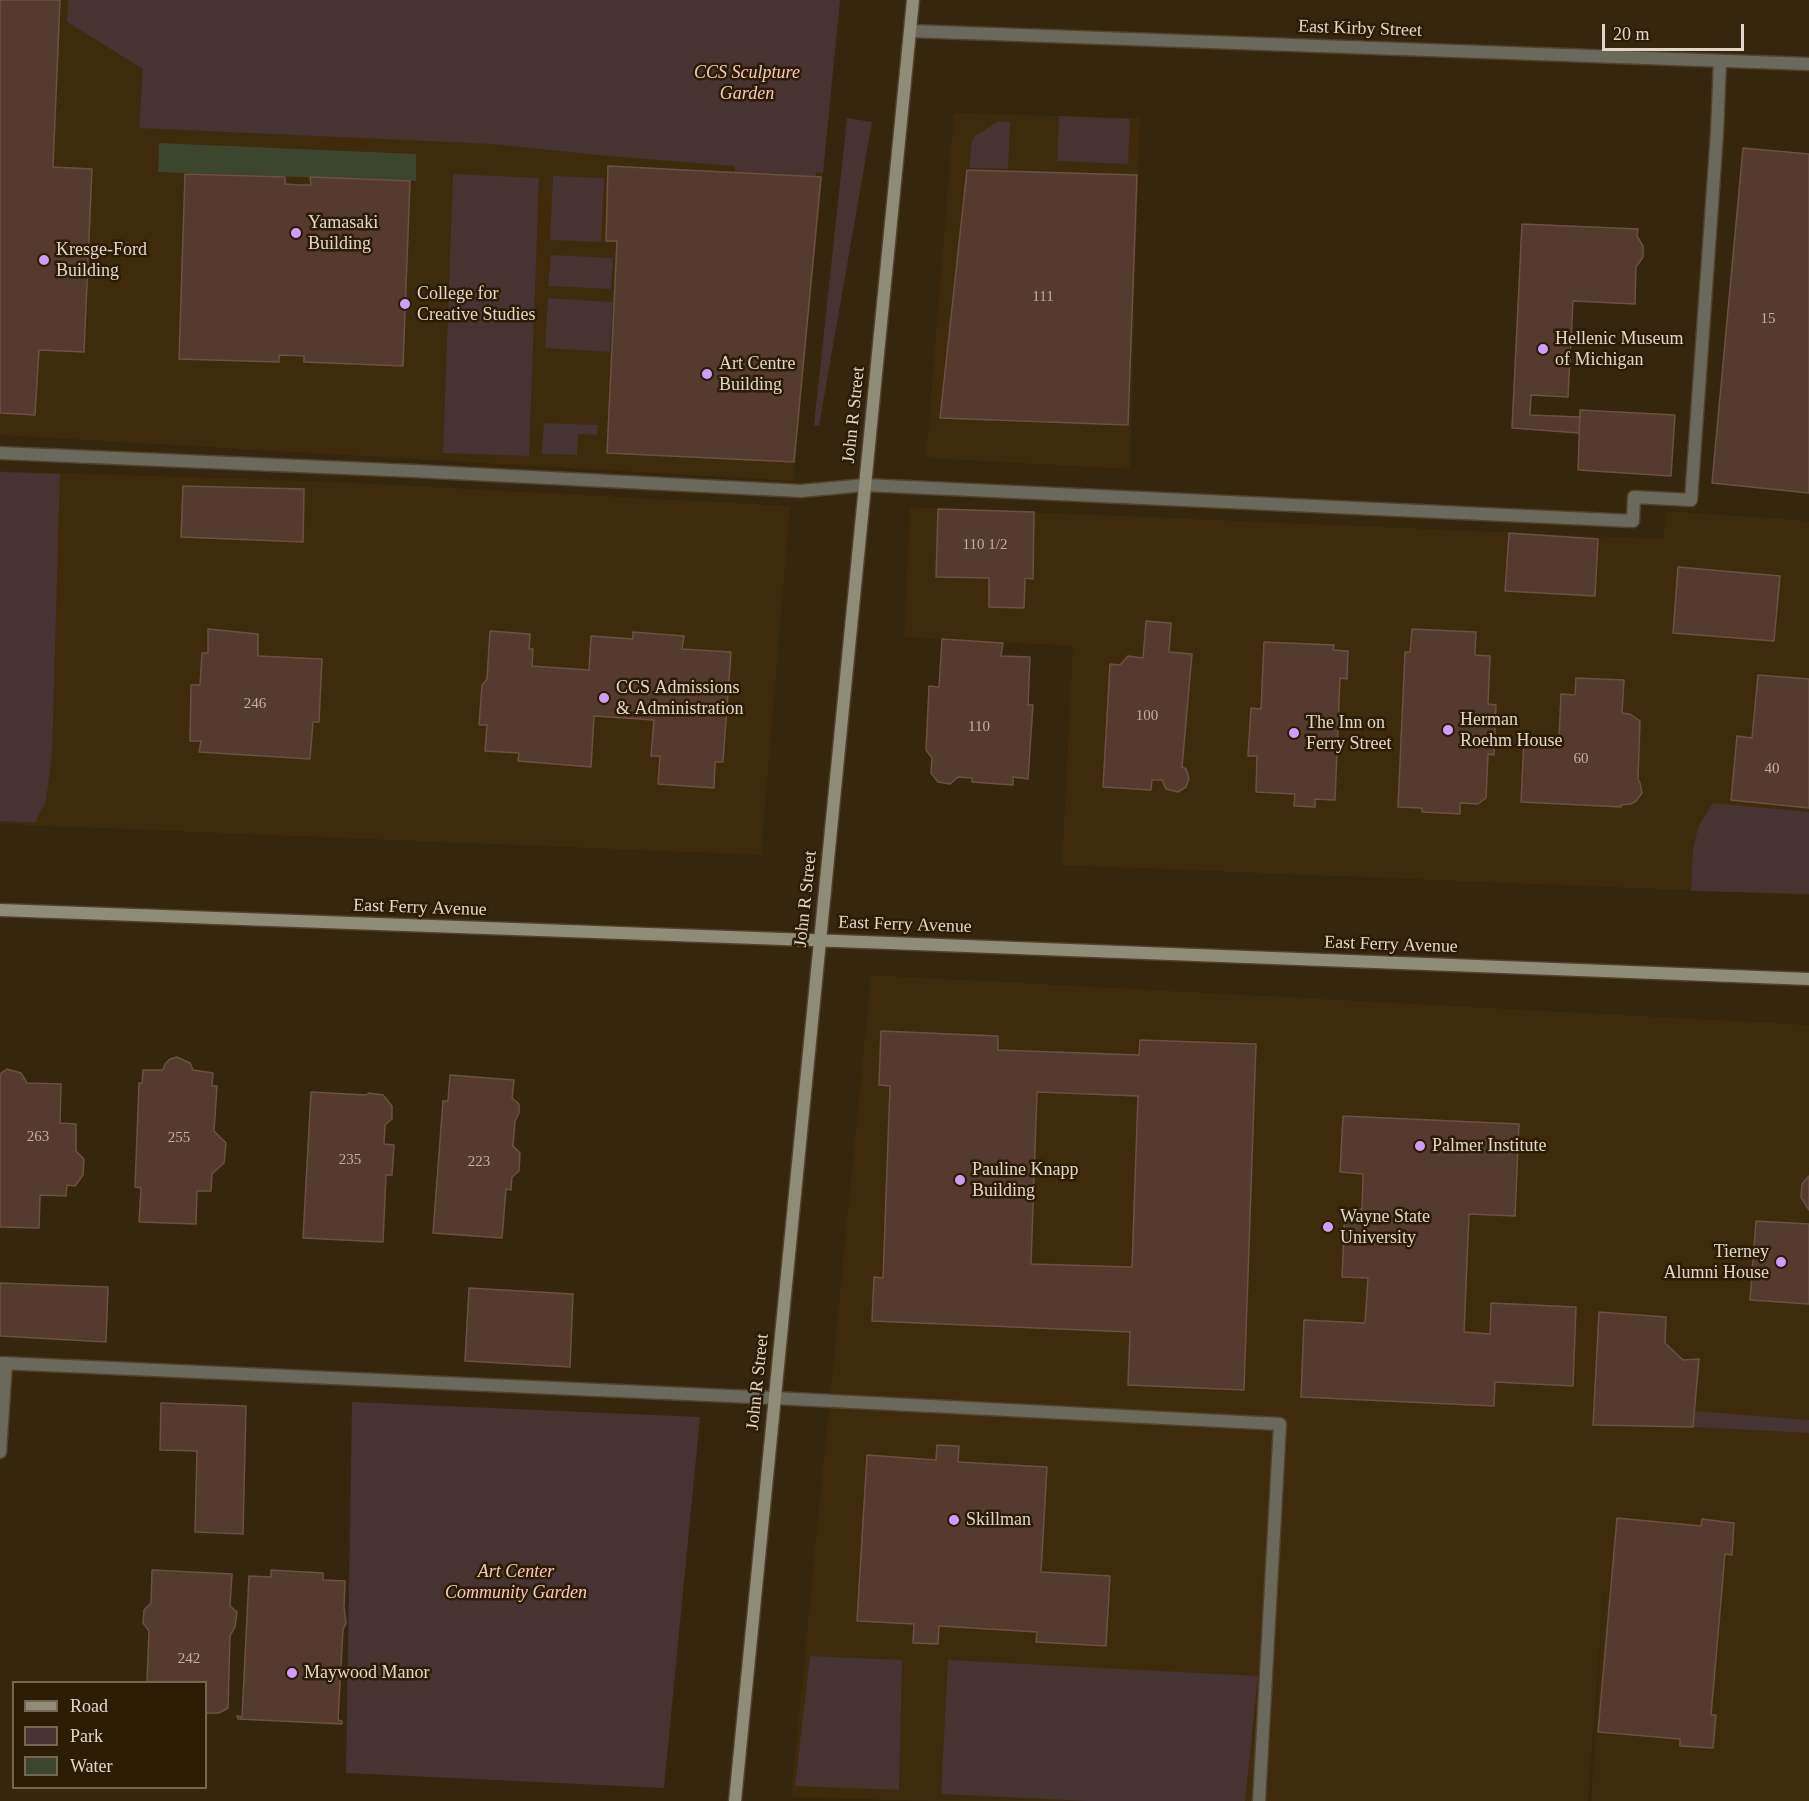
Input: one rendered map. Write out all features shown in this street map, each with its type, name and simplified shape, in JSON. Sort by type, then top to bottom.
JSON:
[{"type":"street","name":"John R Street","points":[[735,1801],[914,0]]},
{"type":"street","name":"East Kirby Street","points":[[911,31],[1809,64]]},
{"type":"street","points":[[0,453],[801,491],[865,485],[1633,521],[1634,497],[1691,500],[1720,61]]},
{"type":"street","name":"East Ferry Avenue","points":[[0,910],[1809,980]]},
{"type":"street","points":[[0,1452],[3,1363],[775,1398],[1280,1424],[1259,1801]]},
{"type":"shaded area","name":"College for Creative Studies","points":[[0,0],[840,0],[793,481],[0,435]]},
{"type":"shaded area","points":[[954,113],[1140,118],[1130,469],[926,458]]},
{"type":"shaded area","points":[[0,471],[336,482],[790,506],[761,855],[0,824]]},
{"type":"shaded area","points":[[910,507],[1663,539],[1666,511],[1809,521],[1809,895],[1062,865],[1073,646],[904,637]]},
{"type":"shaded area","name":"Wayne State University","points":[[871,975],[1809,1025],[1809,1801],[1591,1801],[1606,1567],[1588,1801],[930,1801],[791,1797]]},
{"type":"green space","name":"CCS Sculpture Garden","points":[[68,0],[840,0],[823,173],[816,172],[816,177],[735,173],[735,166],[492,144],[139,128],[143,69],[67,22]]},
{"type":"green space","points":[[1059,116],[1130,119],[1128,164],[1057,161]]},
{"type":"green space","points":[[847,118],[872,122],[819,426],[814,425]]},
{"type":"green space","points":[[999,121],[1010,122],[1008,169],[969,168],[972,140]]},
{"type":"green space","points":[[453,174],[539,178],[529,456],[443,453]]},
{"type":"green space","points":[[553,176],[604,178],[601,242],[550,240]]},
{"type":"green space","points":[[551,255],[613,258],[611,289],[548,286]]},
{"type":"green space","points":[[548,298],[613,302],[610,352],[545,348]]},
{"type":"green space","points":[[544,423],[598,425],[597,435],[578,434],[577,455],[542,454]]},
{"type":"green space","points":[[0,472],[60,474],[52,755],[46,801],[35,823],[0,821]]},
{"type":"green space","points":[[1713,803],[1809,812],[1809,894],[1691,891],[1693,850],[1698,827]]},
{"type":"green space","name":"Art Center Community Garden","points":[[352,1402],[700,1417],[664,1788],[346,1773]]},
{"type":"green space","points":[[1695,1411],[1809,1420],[1809,1433],[1693,1427]]},
{"type":"green space","points":[[810,1656],[902,1660],[899,1790],[795,1786]]},
{"type":"green space","points":[[948,1660],[1258,1676],[1245,1801],[1087,1801],[941,1794]]},
{"type":"water","points":[[159,143],[416,154],[416,181],[158,172]]},
{"type":"building","name":"Kresge-Ford Building","points":[[0,0],[60,0],[53,167],[92,169],[84,352],[39,350],[35,415],[0,413]]},
{"type":"building","points":[[1743,148],[1809,154],[1809,493],[1712,483]]},
{"type":"building","name":"Art Centre Building","points":[[608,166],[821,177],[794,462],[607,453],[617,241],[606,241]]},
{"type":"building","points":[[967,170],[1137,175],[1128,425],[940,418]]},
{"type":"building","name":"Yamasaki Building","points":[[185,174],[285,177],[285,184],[298,185],[311,185],[310,177],[410,181],[403,366],[304,362],[304,356],[279,355],[279,362],[179,359]]},
{"type":"building","name":"Hellenic Museum of Michigan","points":[[1522,224],[1638,229],[1637,236],[1643,246],[1643,257],[1636,267],[1635,304],[1573,301],[1568,397],[1531,395],[1530,415],[1580,417],[1579,433],[1512,428]]},
{"type":"building","points":[[1580,410],[1675,415],[1671,476],[1578,470]]},
{"type":"building","points":[[183,486],[304,489],[303,542],[181,537]]},
{"type":"building","points":[[938,509],[1034,512],[1033,579],[1025,578],[1024,608],[989,607],[989,578],[936,577]]},
{"type":"building","points":[[1509,533],[1598,539],[1595,596],[1505,591]]},
{"type":"building","points":[[1678,567],[1780,576],[1774,641],[1673,633]]},
{"type":"building","points":[[1146,621],[1171,623],[1169,652],[1192,654],[1182,767],[1186,769],[1189,779],[1186,787],[1178,792],[1166,789],[1162,780],[1152,780],[1151,790],[1103,787],[1110,664],[1120,665],[1128,656],[1143,658]]},
{"type":"building","points":[[208,629],[258,634],[258,656],[322,659],[319,722],[313,722],[310,759],[199,752],[201,741],[190,741],[191,685],[200,685],[202,653],[208,653]]},
{"type":"building","name":"Herman Roehm House","points":[[1412,629],[1476,632],[1475,655],[1490,656],[1488,704],[1496,705],[1494,755],[1488,754],[1486,798],[1478,804],[1460,803],[1460,814],[1422,812],[1422,808],[1398,807],[1405,652],[1410,652]]},
{"type":"building","name":"CCS Admissions & Administration","points":[[490,631],[530,634],[529,649],[533,649],[532,666],[589,670],[591,636],[633,639],[633,632],[684,636],[682,649],[731,652],[723,762],[715,762],[714,788],[658,784],[660,756],[651,756],[654,720],[594,716],[591,767],[518,761],[519,753],[485,751],[487,725],[479,725],[482,685],[487,679]]},
{"type":"building","points":[[942,639],[1003,643],[1001,656],[1030,657],[1028,705],[1033,705],[1028,779],[1013,777],[1013,785],[972,782],[972,778],[958,777],[950,784],[938,782],[931,773],[932,758],[926,750],[929,686],[939,687]]},
{"type":"building","name":"The Inn on Ferry Street","points":[[1264,642],[1334,645],[1333,650],[1348,651],[1347,679],[1340,678],[1335,800],[1315,799],[1315,807],[1294,806],[1295,794],[1256,792],[1257,756],[1248,756],[1251,708],[1261,709]]},
{"type":"building","points":[[1758,675],[1809,679],[1809,808],[1731,800],[1737,736],[1752,738]]},
{"type":"building","points":[[1576,678],[1624,680],[1622,713],[1630,714],[1640,721],[1638,779],[1642,793],[1631,804],[1621,805],[1621,807],[1521,802],[1524,737],[1559,739],[1561,694],[1575,695]]},
{"type":"building","name":"Pauline Knapp Building","points":[[881,1031],[998,1036],[998,1050],[1139,1055],[1140,1040],[1256,1044],[1244,1390],[1128,1385],[1130,1332],[872,1321],[874,1277],[883,1278],[890,1086],[879,1085]],"holes":[[[1037,1092],[1138,1096],[1132,1267],[1031,1264]]]},
{"type":"building","points":[[177,1057],[190,1063],[193,1070],[213,1073],[212,1086],[217,1086],[214,1131],[226,1143],[224,1163],[212,1174],[211,1191],[197,1191],[196,1224],[139,1222],[141,1188],[135,1187],[139,1083],[142,1083],[143,1070],[163,1070],[170,1059]]},
{"type":"building","points":[[7,1069],[21,1073],[27,1083],[61,1084],[60,1123],[76,1124],[76,1151],[84,1159],[83,1175],[75,1186],[67,1185],[66,1196],[40,1195],[39,1228],[0,1227],[0,1074]]},
{"type":"building","points":[[450,1075],[514,1080],[512,1098],[519,1104],[519,1113],[515,1121],[513,1146],[520,1153],[519,1171],[512,1177],[511,1190],[506,1189],[502,1238],[433,1233],[443,1101],[448,1101]]},
{"type":"building","points":[[311,1092],[383,1095],[392,1106],[392,1119],[385,1125],[384,1144],[394,1145],[392,1175],[386,1175],[383,1242],[303,1238]]},
{"type":"building","points":[[1343,1116],[1519,1124],[1515,1216],[1469,1214],[1464,1332],[1490,1334],[1491,1303],[1576,1307],[1573,1386],[1495,1382],[1494,1406],[1301,1397],[1304,1320],[1365,1323],[1368,1278],[1342,1277],[1345,1209],[1362,1209],[1363,1174],[1340,1172]]},
{"type":"building","name":"Tierney Alumni House","points":[[1809,1176],[1809,1210],[1801,1197],[1802,1184]]},
{"type":"building","name":"Tierney Alumni House","points":[[1756,1221],[1809,1224],[1809,1304],[1750,1300]]},
{"type":"building","points":[[0,1283],[108,1287],[106,1342],[0,1336]]},
{"type":"building","points":[[469,1288],[573,1294],[570,1367],[465,1361]]},
{"type":"building","points":[[1599,1312],[1666,1317],[1665,1343],[1683,1360],[1699,1359],[1693,1427],[1593,1425]]},
{"type":"building","points":[[161,1403],[246,1406],[243,1534],[195,1532],[197,1451],[160,1450]]},
{"type":"building","name":"Skillman","points":[[937,1445],[959,1446],[958,1462],[1047,1467],[1041,1572],[1110,1576],[1106,1646],[1036,1642],[1037,1632],[939,1626],[938,1644],[913,1643],[914,1624],[857,1621],[867,1455],[936,1460]]},
{"type":"building","points":[[1617,1518],[1701,1526],[1702,1519],[1734,1523],[1732,1555],[1725,1554],[1711,1715],[1716,1715],[1713,1748],[1680,1746],[1680,1739],[1598,1732]]},
{"type":"building","points":[[152,1570],[232,1574],[230,1606],[237,1612],[235,1627],[230,1636],[228,1708],[219,1713],[207,1713],[207,1681],[147,1681],[149,1631],[143,1623],[144,1610],[151,1603]]},
{"type":"building","name":"Maywood Manor","points":[[271,1570],[323,1573],[323,1580],[345,1581],[346,1623],[343,1630],[338,1720],[342,1721],[342,1724],[238,1719],[237,1716],[242,1717],[249,1576],[271,1577]]},
{"type":"place","name":"Yamasaki Building","points":[[296,233]]},
{"type":"place","name":"Kresge-Ford Building","points":[[44,260]]},
{"type":"place","name":"College for Creative Studies","points":[[405,304]]},
{"type":"place","name":"Hellenic Museum of Michigan","points":[[1543,349]]},
{"type":"place","name":"Art Centre Building","points":[[707,374]]},
{"type":"place","name":"CCS Admissions & Administration","points":[[604,698]]},
{"type":"place","name":"Herman Roehm House","points":[[1448,730]]},
{"type":"place","name":"The Inn on Ferry Street","points":[[1294,733]]},
{"type":"place","name":"Palmer Institute","points":[[1420,1146]]},
{"type":"place","name":"Pauline Knapp Building","points":[[960,1180]]},
{"type":"place","name":"Wayne State University","points":[[1328,1227]]},
{"type":"place","name":"Tierney Alumni House","points":[[1781,1262]]},
{"type":"place","name":"Skillman","points":[[954,1520]]},
{"type":"place","name":"Maywood Manor","points":[[292,1673]]}]
